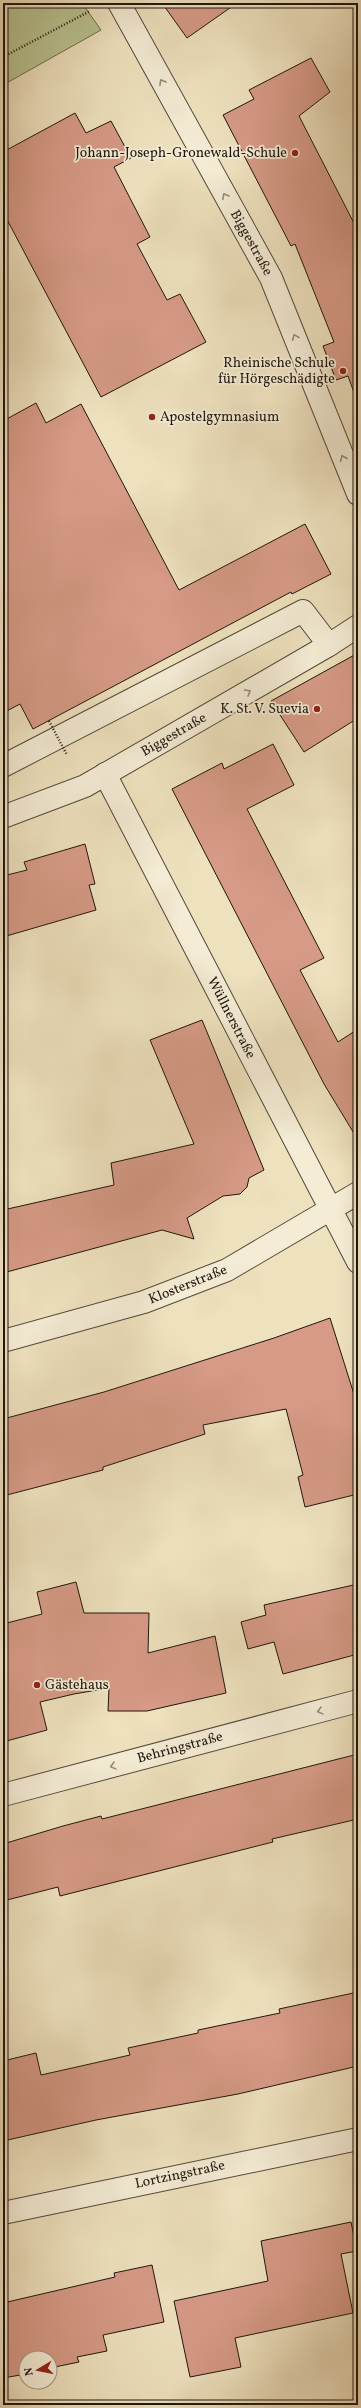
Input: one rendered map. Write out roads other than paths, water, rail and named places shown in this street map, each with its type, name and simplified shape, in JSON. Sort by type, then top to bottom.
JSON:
[{"type":"street","name":"Biggestraße","points":[[119,3],[271,278],[358,494]]},
{"type":"street","points":[[3,766],[303,611],[329,645]]},
{"type":"street","name":"Biggestraße","points":[[3,817],[85,786],[329,645],[358,626]]},
{"type":"street","name":"Wüllnerstraße","points":[[105,774],[358,1262]]},
{"type":"street","name":"Klosterstraße","points":[[3,1341],[144,1302],[227,1270],[358,1193]]},
{"type":"street","name":"Behringstraße","points":[[3,1795],[358,1701]]},
{"type":"street","name":"Lortzingstraße","points":[[3,2213],[358,2139]]},
{"type":"place","name":"Johann-Joseph-Gronewald-Schule","points":[[295,153]]},
{"type":"place","name":"Rheinische Schule für Hörgeschädigte","points":[[343,371]]},
{"type":"place","name":"Apostelgymnasium","points":[[152,417]]},
{"type":"place","name":"K. St. V. Suevia","points":[[317,709]]},
{"type":"place","name":"Gästehaus","points":[[37,1685]]}]
